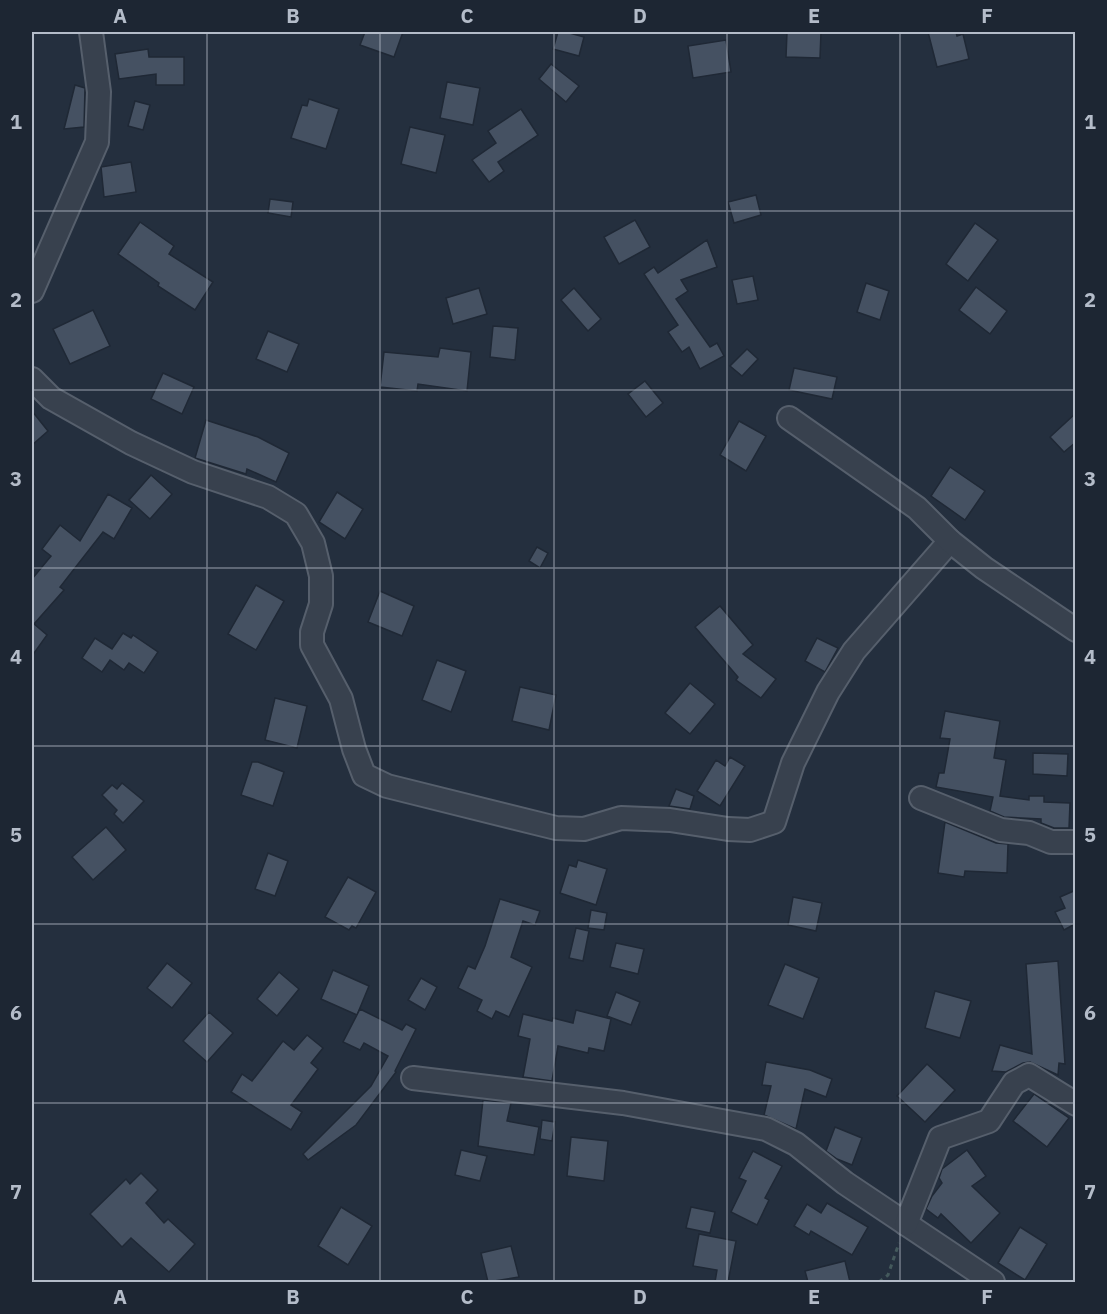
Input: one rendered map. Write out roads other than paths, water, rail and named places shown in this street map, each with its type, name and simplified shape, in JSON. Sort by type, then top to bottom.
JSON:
[{"type":"street","points":[[32,291],[97,142],[99,92],[92,32]]},
{"type":"street","points":[[32,379],[51,398],[131,443],[193,472],[268,496],[296,514],[313,543],[321,576],[321,604],[312,632],[312,645],[341,699],[354,749],[364,775],[387,786],[556,828],[584,829],[621,818],[670,820],[750,830],[774,822],[793,762],[828,692],[854,651],[950,541]]},
{"type":"street","points":[[789,418],[917,508],[950,541],[984,568],[1076,630]]},
{"type":"street","points":[[921,798],[1001,830],[1029,833],[1051,842],[1076,842]]},
{"type":"street","points":[[906,1224],[940,1138],[989,1121],[1014,1083],[1029,1075],[1076,1104]]},
{"type":"street","points":[[413,1078],[623,1103],[766,1129],[795,1144],[845,1183],[993,1282]]}]
